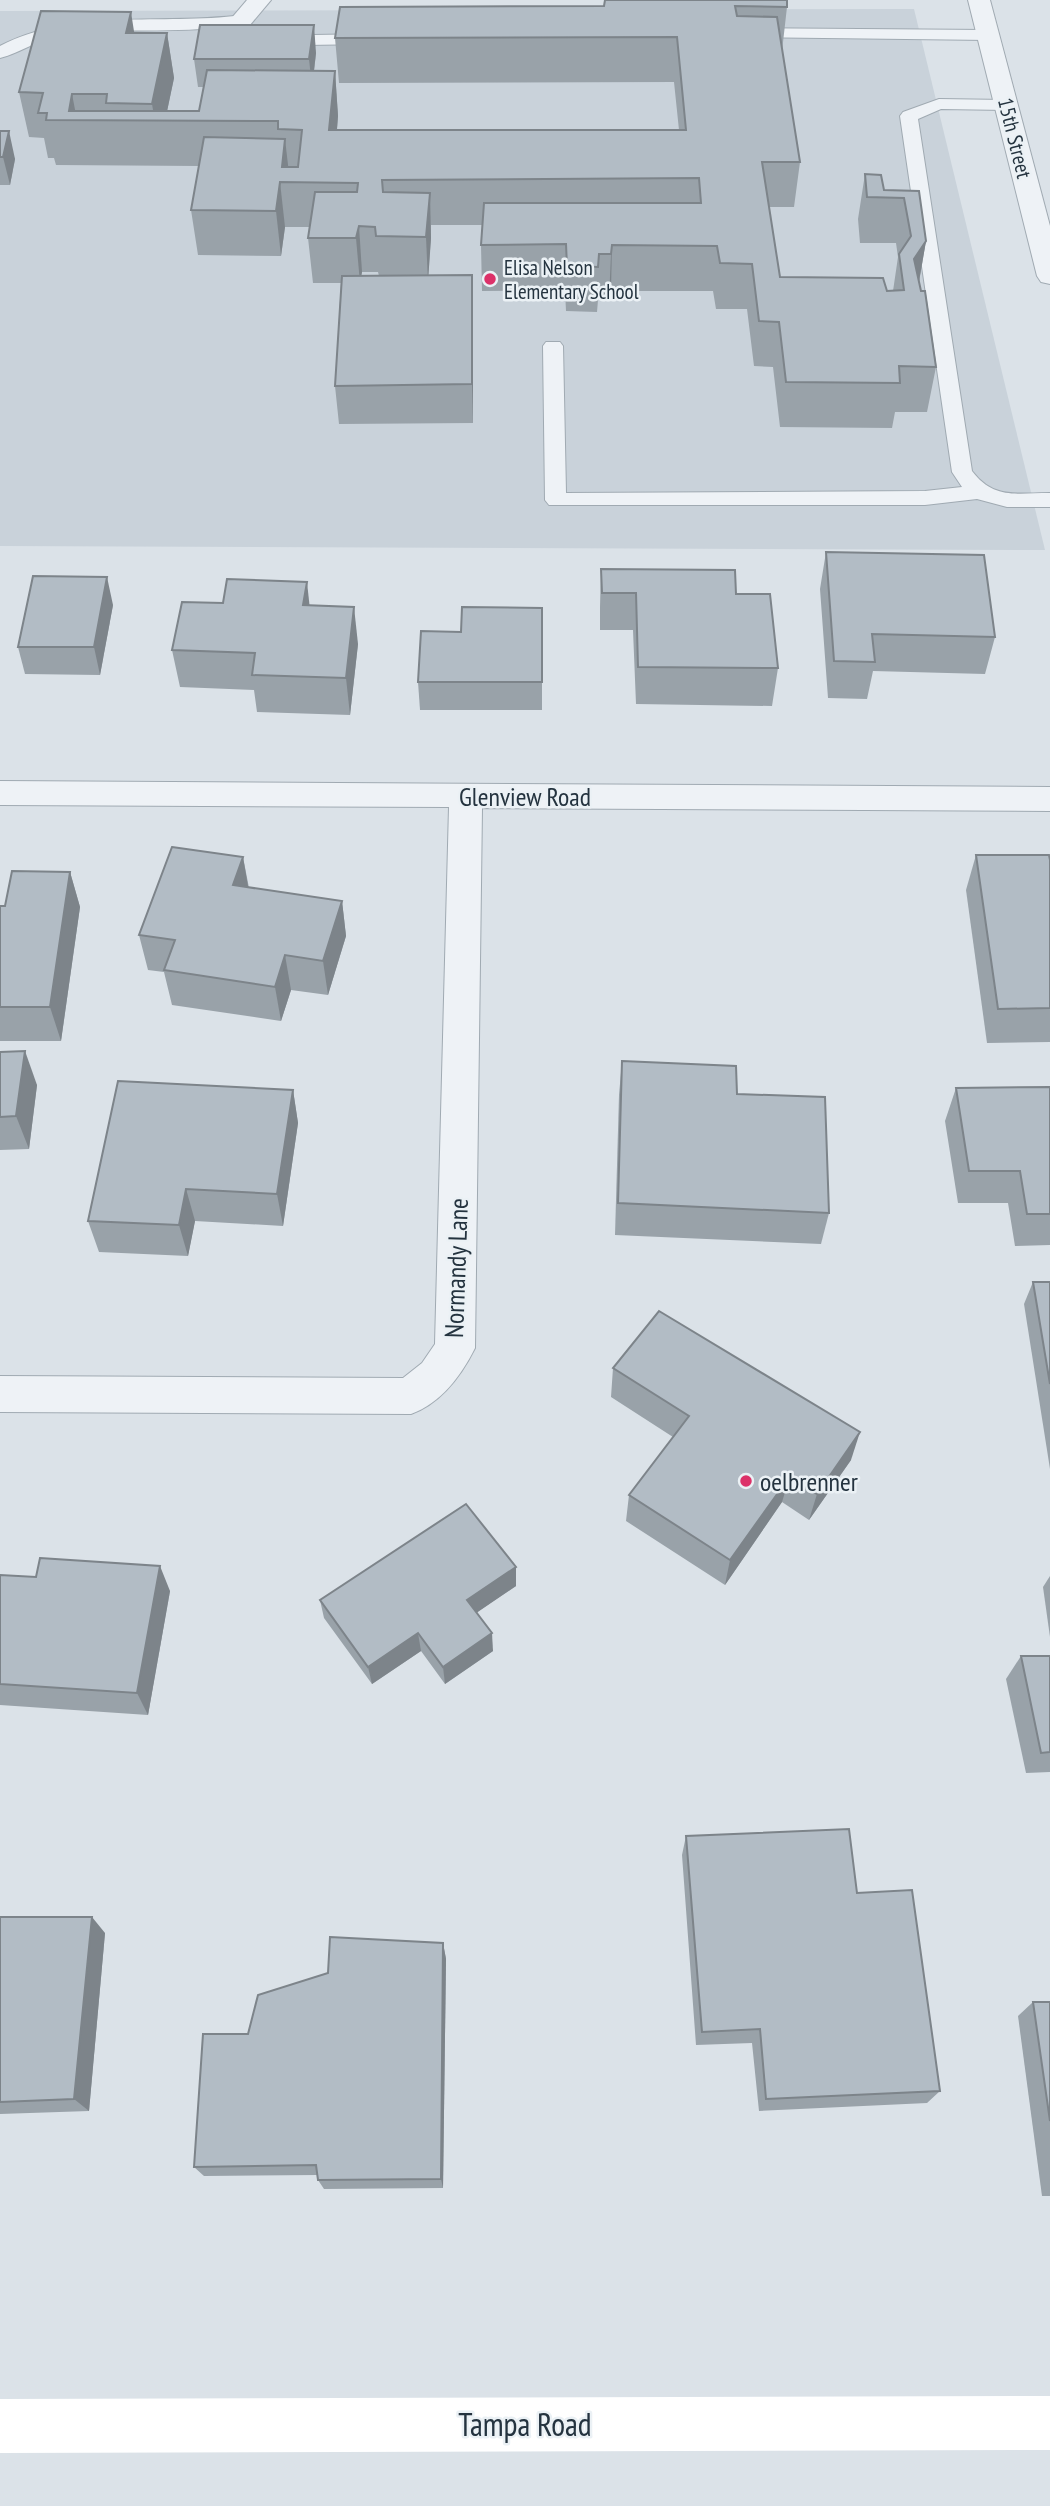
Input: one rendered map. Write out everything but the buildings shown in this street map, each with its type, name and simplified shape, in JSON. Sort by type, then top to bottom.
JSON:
[{"type":"main road","name":"Tampa Road","points":[[0,2426],[1050,2423]]},
{"type":"street","points":[[242,20],[260,0]]},
{"type":"street","name":"15th Street","points":[[979,0],[1050,276]]},
{"type":"street","name":"Glenview Road","points":[[0,793],[1050,799]]},
{"type":"street","name":"Normandy Lane","points":[[0,1394],[411,1396],[436,1375],[455,1348],[466,796]]},
{"type":"lane","points":[[0,53],[28,38],[62,30],[202,27],[242,20],[239,38],[255,43],[395,38]]},
{"type":"lane","points":[[726,33],[988,35]]},
{"type":"lane","points":[[977,492],[962,472],[909,116],[939,104],[1006,105]]},
{"type":"lane","points":[[553,346],[556,500],[925,498],[977,492],[1007,500],[1050,500]]},
{"type":"shaded area","name":"Elisa Nelson Elementary School","points":[[914,9],[1045,550],[0,546],[0,11]]},
{"type":"place","name":"Elisa Nelson Elementary School","points":[[490,279]]},
{"type":"place","name":"oelbrenner","points":[[746,1481]]}]
